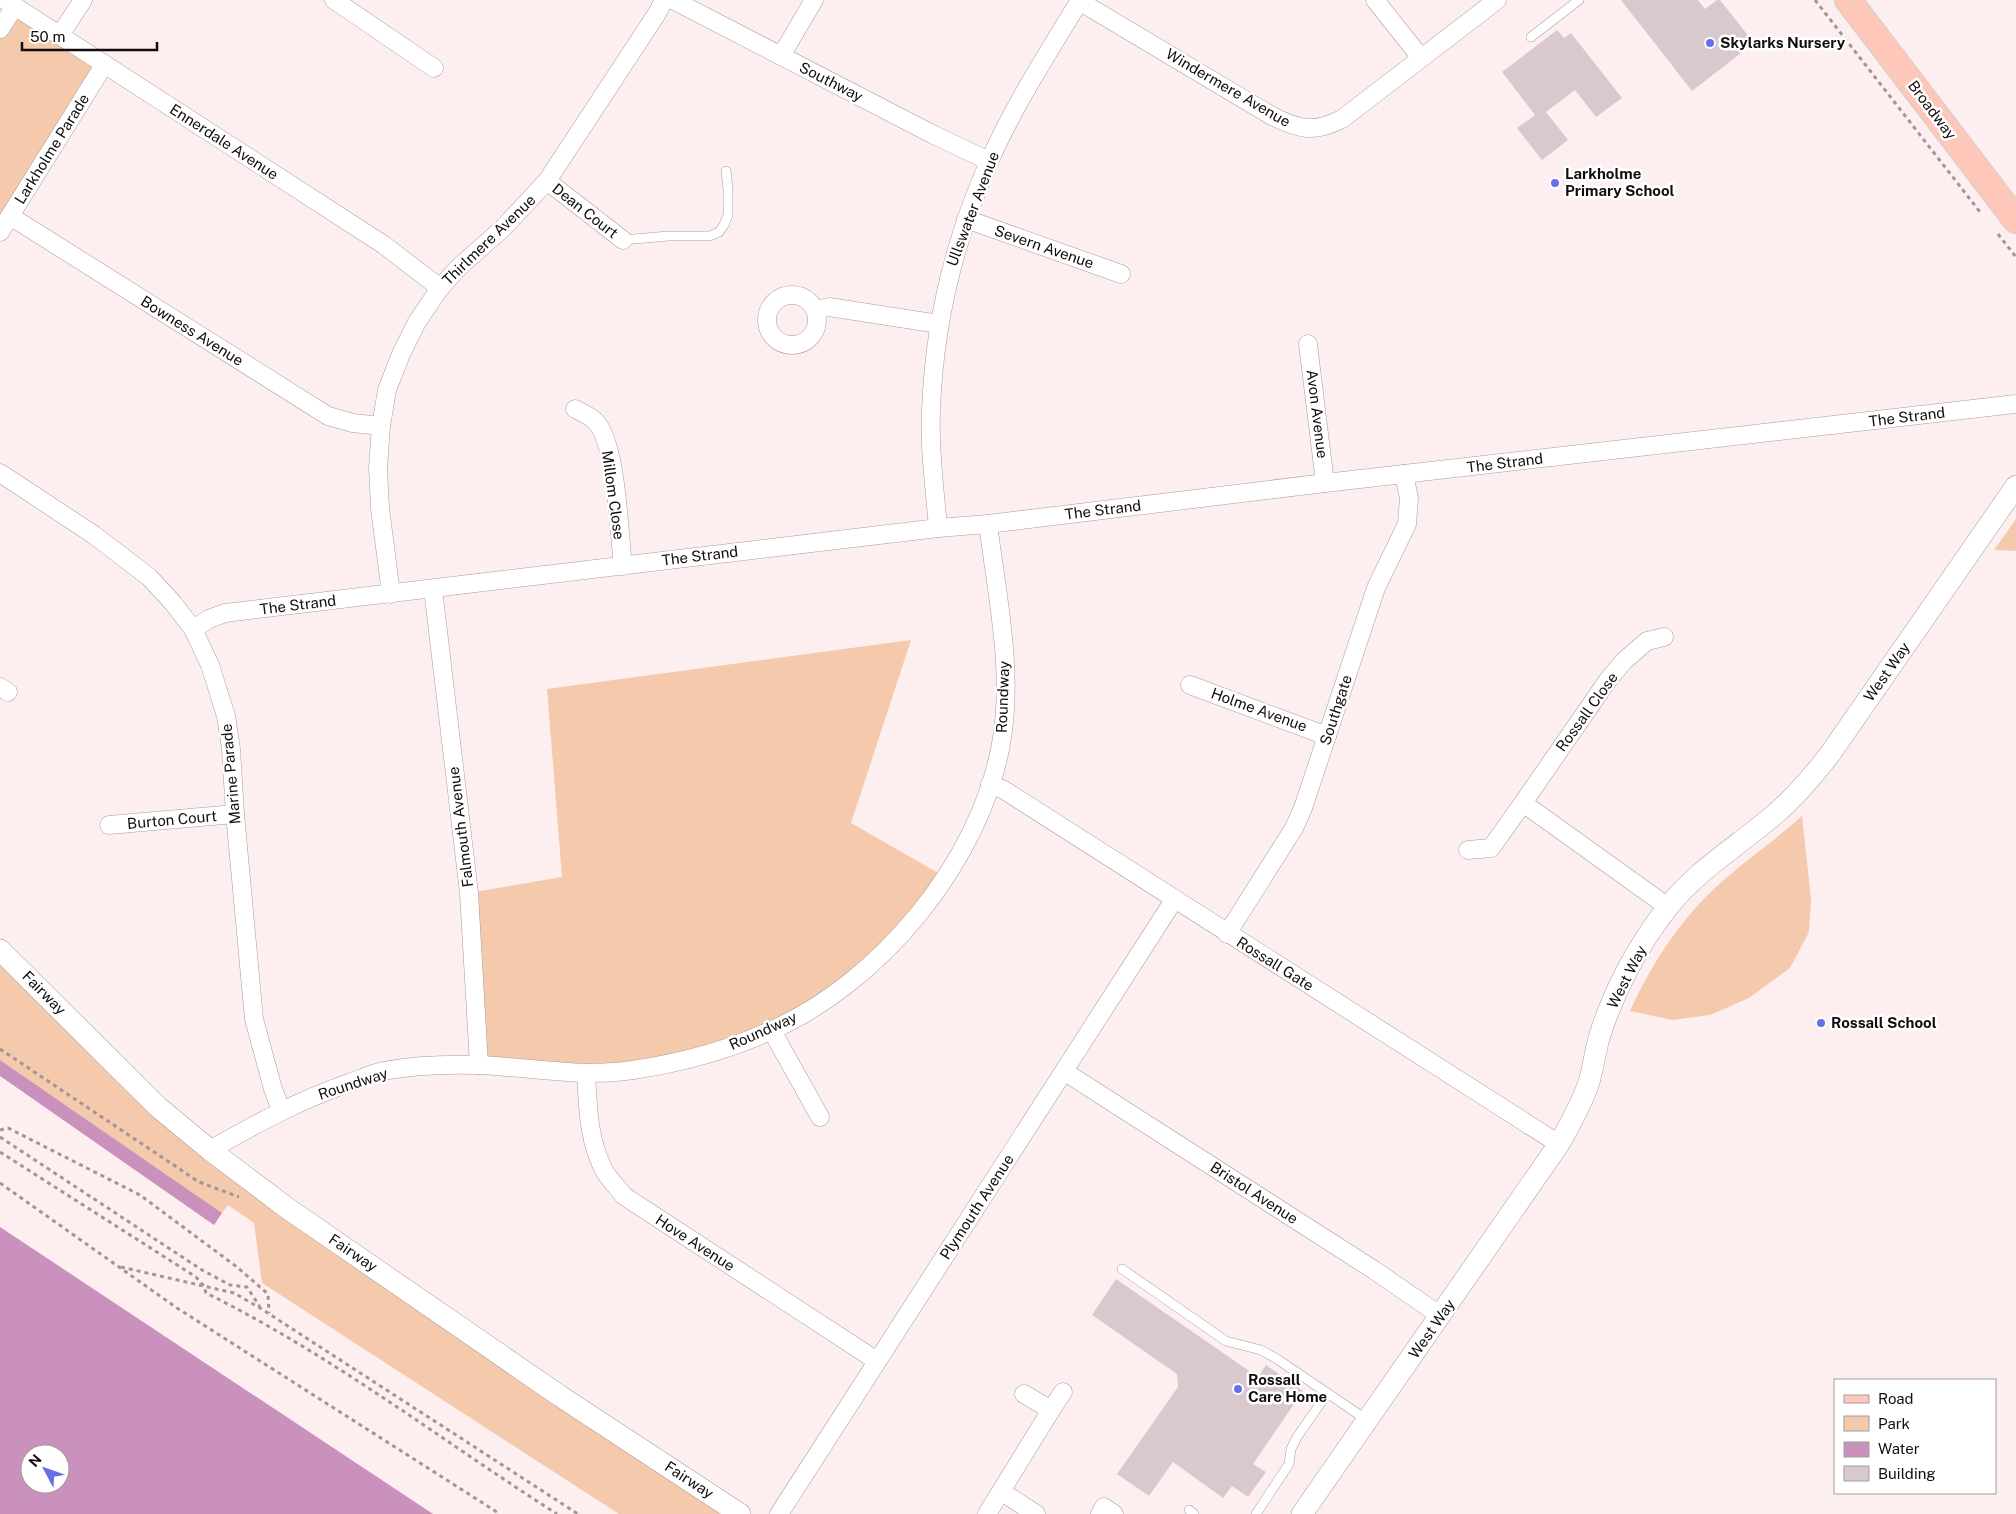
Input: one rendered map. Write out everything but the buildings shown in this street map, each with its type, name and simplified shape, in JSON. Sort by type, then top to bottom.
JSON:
[{"type":"main road","name":"Broadway","points":[[1848,0],[2007,227]]},
{"type":"street","points":[[60,35],[83,0]]},
{"type":"street","name":"Thirlmere Avenue","points":[[391,594],[378,468],[381,426],[387,390],[400,354],[417,322],[440,288],[459,266],[503,228],[547,181],[651,23],[664,0]]},
{"type":"street","name":"Southway","points":[[673,0],[989,162]]},
{"type":"street","points":[[781,56],[814,0]]},
{"type":"street","name":"Windermere Avenue","points":[[1080,0],[1272,116],[1291,125],[1307,129],[1326,127],[1342,119],[1497,0]]},
{"type":"street","name":"Ullswater Avenue","points":[[938,528],[931,450],[931,410],[939,324],[950,270],[966,219],[989,162],[1029,86],[1080,0]]},
{"type":"street","points":[[1375,0],[1421,58]]},
{"type":"street","points":[[0,29],[10,3]]},
{"type":"street","name":"Ennerdale Avenue","points":[[10,3],[384,245],[440,288]]},
{"type":"street","points":[[345,3],[434,68]]},
{"type":"street","name":"Larkholme Parade","points":[[0,232],[104,65]]},
{"type":"street","name":"Dean Court","points":[[547,181],[623,240]]},
{"type":"street","name":"Bowness Avenue","points":[[10,216],[328,416],[353,423],[381,426]]},
{"type":"street","name":"Severn Avenue","points":[[966,219],[1121,274]]},
{"type":"street","points":[[815,310],[829,307],[939,324]]},
{"type":"street","name":"Avon Avenue","points":[[1308,344],[1325,483]]},
{"type":"street","name":"The Strand","points":[[193,629],[209,618],[225,613],[938,528],[988,524],[1325,483],[2016,404]]},
{"type":"street","name":"Millom Close","points":[[575,409],[595,421],[604,437],[612,460],[623,566]]},
{"type":"street","name":"Marine Parade","points":[[0,473],[125,557],[155,583],[193,629],[210,664],[226,716],[231,749],[235,814],[254,1019],[273,1089],[281,1110]]},
{"type":"street","name":"Southgate","points":[[1227,934],[1294,828],[1303,808],[1376,588],[1407,524],[1409,498],[1404,474]]},
{"type":"street","name":"West Way","points":[[1302,1514],[1559,1144],[1578,1108],[1588,1083],[1599,1038],[1616,995],[1638,950],[1668,906],[1698,877],[1775,814],[1803,788],[1830,754],[2016,486]]},
{"type":"street","name":"Roundway","points":[[210,1150],[281,1110],[333,1088],[380,1072],[430,1065],[479,1065],[586,1074],[630,1071],[675,1063],[720,1050],[772,1030],[837,991],[868,966],[921,912],[947,878],[978,818],[990,784],[1001,745],[1005,710],[1005,682],[1004,656],[988,524]]},
{"type":"street","name":"Falmouth Avenue","points":[[433,589],[469,893],[479,1065]]},
{"type":"street","name":"Rossall Close","points":[[1468,850],[1490,848],[1608,680],[1624,661],[1647,641],[1664,637]]},
{"type":"street","name":"Holme Avenue","points":[[1190,685],[1327,736]]},
{"type":"street","name":"Rossall Gate","points":[[990,784],[1012,796],[1559,1144]]},
{"type":"street","points":[[1523,803],[1668,906]]},
{"type":"street","name":"Burton Court","points":[[109,825],[235,814]]},
{"type":"street","name":"Plymouth Avenue","points":[[779,1514],[1174,900]]},
{"type":"street","name":"Fairway","points":[[0,950],[158,1107],[210,1150],[287,1208],[552,1391],[740,1514]]},
{"type":"street","points":[[772,1030],[820,1117]]},
{"type":"street","name":"Bristol Avenue","points":[[1065,1072],[1374,1270],[1441,1316]]},
{"type":"street","name":"Hove Avenue","points":[[586,1074],[590,1129],[596,1153],[606,1174],[624,1196],[877,1361]]},
{"type":"street","points":[[987,1514],[1063,1392]]},
{"type":"street","points":[[1024,1394],[1051,1410]]},
{"type":"street","points":[[1002,1492],[1036,1514]]},
{"type":"street","points":[[1100,1514],[1104,1507],[1114,1514]]},
{"type":"lane","points":[[1531,37],[1579,0]]},
{"type":"lane","points":[[623,240],[668,236],[710,236],[719,232],[728,215],[726,171]]},
{"type":"lane","points":[[1122,1269],[1226,1341],[1261,1350],[1277,1359],[1367,1421]]},
{"type":"lane","points":[[1256,1514],[1289,1464],[1291,1449],[1297,1437],[1327,1394]]},
{"type":"path","points":[[1815,0],[1886,94],[1985,218]]},
{"type":"path","points":[[2007,227],[2016,258]]},
{"type":"path","points":[[0,1049],[200,1182],[242,1199]]},
{"type":"path","points":[[0,1130],[8,1128],[140,1195],[236,1267],[268,1294],[269,1313]]},
{"type":"path","points":[[0,1137],[202,1270],[230,1285],[247,1287],[260,1308]]},
{"type":"path","points":[[0,1152],[196,1277],[204,1286],[206,1293],[248,1313],[347,1375],[557,1514]]},
{"type":"path","points":[[0,1183],[177,1308],[500,1514]]},
{"type":"path","points":[[120,1267],[234,1293],[269,1313],[578,1514]]},
{"type":"green space","points":[[15,6],[104,65],[0,232],[0,29]]},
{"type":"green space","points":[[2016,519],[2016,551],[1994,550]]},
{"type":"green space","points":[[911,640],[851,823],[947,878],[896,939],[772,1031],[630,1071],[479,1065],[469,893],[562,877],[547,689]]},
{"type":"green space","points":[[1802,816],[1811,899],[1809,932],[1790,968],[1749,998],[1710,1015],[1672,1020],[1630,1011],[1659,957],[1696,908],[1725,879]]},
{"type":"green space","points":[[0,950],[158,1107],[740,1514],[619,1514],[262,1283],[254,1223],[228,1205],[222,1213],[0,1060]]},
{"type":"water","points":[[0,1060],[222,1213],[214,1225],[0,1076]]},
{"type":"water","points":[[0,1227],[433,1514],[0,1514]]},
{"type":"place","name":"Skylarks Nursery","points":[[1710,43]]},
{"type":"place","name":"Larkholme Primary School","points":[[1555,183]]},
{"type":"place","name":"Rossall School","points":[[1821,1023]]},
{"type":"place","name":"Rossall Care Home","points":[[1238,1389]]}]
